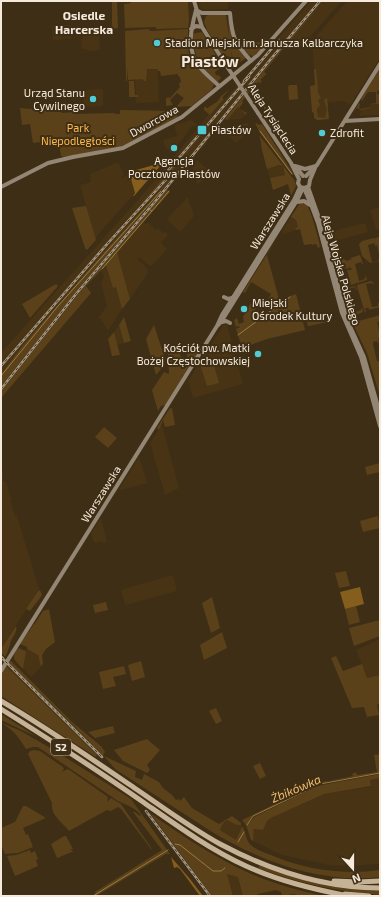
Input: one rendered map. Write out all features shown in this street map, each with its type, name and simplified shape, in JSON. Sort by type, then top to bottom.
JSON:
[{"type":"highway","name":"S2","points":[[1,702],[54,735],[208,837],[246,857],[322,882],[354,887],[380,888]]},
{"type":"highway","name":"S2","points":[[1,709],[31,727],[198,839],[232,859],[264,874],[286,882],[324,892],[369,896]]},
{"type":"highway","points":[[288,872],[342,882],[380,881]]},
{"type":"highway","points":[[324,892],[348,896]]},
{"type":"street","name":"Aleja Tysiąclecia","points":[[194,1],[202,26],[291,163],[299,179]]},
{"type":"street","name":"Dworcowa","points":[[1,187],[48,163],[72,157],[116,150],[128,146],[183,116],[251,61],[306,1]]},
{"type":"street","points":[[219,86],[202,69],[195,59],[192,48],[191,29],[196,10],[209,13],[230,13],[233,36],[236,43],[251,61]]},
{"type":"street","points":[[191,29],[196,26],[202,26],[202,18],[209,13]]},
{"type":"street","points":[[316,166],[310,183],[304,188],[298,183],[299,179],[316,166],[380,64]]},
{"type":"street","points":[[345,122],[380,119]]},
{"type":"street","name":"Aleja Tysiąclecia","points":[[291,163],[304,176]]},
{"type":"street","points":[[295,166],[306,169],[316,166]]},
{"type":"street","points":[[304,176],[310,180]]},
{"type":"street","name":"Warszawska","points":[[217,326],[221,322],[304,188]]},
{"type":"street","name":"Warszawska","points":[[1,671],[217,326],[218,322],[295,198],[304,188]]},
{"type":"street","name":"Aleja Wojska Polskiego","points":[[304,188],[312,207],[347,328],[361,357],[380,426]]},
{"type":"street","name":"Aleja Wojska Polskiego","points":[[304,188],[320,221],[346,315],[364,357],[380,414]]},
{"type":"street","name":"Warszawska","points":[[296,202],[304,201],[312,207]]},
{"type":"street","points":[[224,297],[228,300],[233,298]]},
{"type":"street","points":[[221,322],[225,321],[230,323]]},
{"type":"shaded area","points":[[198,1],[228,1],[228,9],[203,10]]},
{"type":"shaded area","points":[[311,1],[342,1],[299,49],[288,40],[207,141],[204,147],[203,146],[92,277],[1,391],[1,386],[77,291],[177,172],[103,253],[23,345],[1,374],[1,353],[144,193],[209,114],[210,115],[237,86]]},
{"type":"shaded area","points":[[347,1],[380,1],[380,58],[350,105],[344,101],[328,102],[328,118],[319,118],[312,41]]},
{"type":"shaded area","points":[[52,25],[70,25],[71,39],[53,40]]},
{"type":"shaded area","points":[[81,34],[99,34],[100,50],[87,51],[87,49],[82,49],[81,39],[83,39]]},
{"type":"shaded area","points":[[158,69],[159,102],[136,103],[136,97],[138,97],[138,95],[136,95],[135,79],[128,70]]},
{"type":"shaded area","points":[[103,89],[103,106],[84,107],[83,90]]},
{"type":"shaded area","points":[[370,104],[380,104],[380,115],[360,116],[361,110],[370,108]]},
{"type":"shaded area","points":[[238,107],[246,115],[241,119],[227,120]]},
{"type":"shaded area","points":[[191,120],[197,124],[195,127],[193,125],[172,153],[165,147],[163,140],[177,136],[174,125]]},
{"type":"shaded area","points":[[248,123],[250,131],[236,143],[223,130],[229,126]]},
{"type":"shaded area","points":[[197,160],[210,172],[197,185],[192,166]]},
{"type":"shaded area","points":[[118,162],[124,174],[121,177],[123,178],[129,173],[135,193],[95,238],[80,185],[91,182],[90,174]]},
{"type":"shaded area","points":[[161,163],[162,164],[133,196],[135,193],[129,172]]},
{"type":"shaded area","points":[[280,165],[283,166],[285,175],[270,178],[267,169]]},
{"type":"shaded area","points":[[188,197],[194,216],[180,232],[167,219]]},
{"type":"shaded area","points":[[380,207],[380,229],[376,230],[370,210]]},
{"type":"shaded area","points":[[291,217],[296,220],[298,227],[295,228],[296,230],[283,234],[282,231]]},
{"type":"shaded area","points":[[143,222],[146,224],[148,222],[156,230],[158,228],[163,233],[165,232],[168,235],[161,243],[167,249],[153,265],[150,266],[139,257],[137,259],[147,268],[148,273],[130,299],[117,252]]},
{"type":"shaded area","points":[[365,223],[368,232],[331,242],[329,232]]},
{"type":"shaded area","points":[[107,264],[113,288],[116,286],[122,309],[108,331],[101,319],[98,318],[107,306],[101,283],[104,276],[101,271]]},
{"type":"shaded area","points":[[224,324],[227,325],[243,384],[193,398],[188,381]]},
{"type":"shaded area","points":[[119,325],[124,343],[117,345],[114,332]]},
{"type":"shaded area","points":[[162,425],[179,488],[165,495],[150,443]]},
{"type":"shaded area","points":[[139,457],[147,483],[121,490],[120,488]]},
{"type":"shaded area","points":[[1,473],[3,473],[3,481],[6,482],[12,500],[10,501],[15,516],[17,516],[39,589],[1,649]]},
{"type":"shaded area","points":[[101,518],[107,542],[104,543],[102,541],[94,543],[91,533]]},
{"type":"shaded area","points":[[173,575],[177,591],[125,605],[121,590]]},
{"type":"shaded area","points":[[360,587],[364,604],[345,609],[340,592]]},
{"type":"shaded area","points":[[380,639],[380,675],[367,678],[356,650]]},
{"type":"shaded area","points":[[27,649],[38,655],[41,667],[31,677],[23,669]]},
{"type":"shaded area","points":[[8,662],[103,756],[100,759],[6,666]]},
{"type":"shaded area","points":[[380,778],[380,864],[350,866],[329,865],[282,855],[253,841],[254,829],[263,830],[267,821],[271,818],[324,794],[371,787],[370,780]]},
{"type":"shaded area","points":[[227,820],[242,827],[236,840],[220,830],[223,823]]},
{"type":"shaded area","points":[[171,857],[203,896],[200,896],[180,869],[177,867],[174,868]]},
{"type":"shaded area","points":[[226,874],[238,876],[243,896],[233,896]]},
{"type":"green space","points":[[112,1],[117,1],[118,28],[112,29]]},
{"type":"green space","points":[[131,1],[188,1],[188,28],[125,28],[124,4],[131,3]]},
{"type":"green space","points":[[323,1],[264,72],[268,75],[266,74],[260,80],[262,81],[260,83],[258,82],[242,101],[243,103],[239,108],[238,107],[227,120],[225,119],[281,49]]},
{"type":"green space","points":[[211,14],[226,15],[232,58],[227,56],[224,58],[207,30],[204,22],[206,16]]},
{"type":"green space","points":[[228,16],[232,40],[246,58],[236,65],[231,48]]},
{"type":"green space","name":"Stadion Miejski im. Janusza Kalbarczyka","points":[[148,29],[151,31],[188,29],[189,64],[196,65],[214,84],[212,89],[192,106],[176,107],[184,98],[177,93],[170,100],[173,105],[166,106],[166,99],[168,97],[170,98],[180,87],[179,83],[181,82],[178,74],[161,76],[158,69],[147,69],[146,81],[143,79],[128,80],[127,68],[126,81],[125,31]]},
{"type":"green space","points":[[202,32],[220,61],[217,63],[219,69],[215,72],[216,75],[220,76],[221,78],[217,82],[202,66],[194,49],[192,34]]},
{"type":"green space","points":[[261,42],[261,49],[253,56],[249,55],[244,49],[247,46],[247,43]]},
{"type":"green space","points":[[380,66],[380,90],[377,91],[377,94],[380,95],[380,104],[370,104],[376,103],[376,92],[368,92],[362,101],[361,99]]},
{"type":"green space","points":[[314,69],[316,69],[318,92],[321,98],[318,100],[320,105],[317,109],[318,117],[325,118],[327,109],[324,100],[327,98],[329,119],[320,119],[329,120],[317,120],[314,118],[314,113],[312,112],[310,86],[315,85]]},
{"type":"green space","points":[[128,81],[134,81],[135,95],[138,95],[138,97],[129,97]]},
{"type":"green space","points":[[289,85],[297,85],[298,99],[289,100]]},
{"type":"green space","points":[[230,89],[222,98],[224,99],[210,115],[204,110],[204,107],[209,108],[208,106],[209,107],[218,101],[221,96]]},
{"type":"green space","points":[[359,103],[359,108],[361,109],[370,107],[361,110],[357,108],[354,112]]},
{"type":"green space","points":[[264,106],[266,107],[269,118],[275,122],[293,154],[291,155],[287,150],[262,114],[264,112]]},
{"type":"green space","name":"Park Niepodległości","points":[[20,108],[62,113],[74,112],[74,114],[120,114],[120,110],[175,111],[178,117],[125,146],[64,157],[61,156],[58,140],[33,143],[30,124],[22,125]]},
{"type":"green space","points":[[255,123],[260,125],[262,124],[294,175],[291,174],[260,133]]},
{"type":"green space","points":[[260,136],[295,181],[296,186],[291,196],[288,184],[273,190],[270,178],[285,175],[283,166],[279,165],[267,169]]},
{"type":"green space","points":[[197,141],[183,159],[135,211],[176,163],[178,164]]},
{"type":"green space","points":[[183,165],[77,291],[1,386],[1,374],[23,345],[103,253]]},
{"type":"green space","points":[[167,189],[170,192],[117,252],[130,299],[122,309],[116,287],[113,288],[106,265],[86,286],[91,293],[1,398],[1,391],[79,293]]},
{"type":"green space","points":[[300,203],[306,204],[310,211],[320,244],[320,247],[318,248],[316,244],[304,245],[300,229],[296,230],[295,228],[298,227],[296,220],[291,217]]},
{"type":"green space","points":[[86,206],[96,240],[87,250],[85,248],[72,208]]},
{"type":"green space","points":[[278,237],[267,255],[280,303],[288,297],[296,294],[305,330],[267,339],[242,348],[236,329],[240,327],[236,327],[234,320],[237,318],[239,324],[244,322],[243,317],[251,303],[254,307],[257,303],[259,306],[255,309],[257,316],[260,318],[270,310],[259,301],[265,305],[271,294],[251,282],[245,293],[243,292]]},
{"type":"green space","points":[[380,237],[380,259],[377,245],[375,246],[374,243],[368,245],[372,262],[378,261],[379,258],[380,261],[370,263],[362,256],[359,244],[362,241],[374,238],[375,240],[375,238]]},
{"type":"green space","points":[[360,255],[363,264],[361,262],[355,264],[359,281],[365,279],[366,276],[367,280],[351,285],[347,270],[352,270],[350,267],[347,269],[344,260],[345,259],[346,261]]},
{"type":"green space","points":[[344,259],[346,269],[344,266],[338,268],[343,285],[349,284],[349,281],[350,285],[343,287],[335,262]]},
{"type":"green space","points":[[371,281],[374,285],[372,283],[366,284],[372,307],[378,306],[379,303],[380,307],[369,310],[369,308],[365,308],[365,313],[357,285]]},
{"type":"green space","points":[[56,284],[58,286],[30,318],[22,304]]},
{"type":"green space","points":[[355,286],[357,289],[356,290],[355,287],[349,289],[355,312],[361,310],[362,307],[363,312],[354,316],[348,311],[343,289]]},
{"type":"green space","points":[[322,312],[325,321],[331,319],[332,321],[308,326],[305,316]]},
{"type":"green space","points":[[380,315],[380,321],[377,322],[380,336],[378,339],[379,342],[373,342],[377,361],[380,362],[379,393],[367,353],[354,326],[356,326],[355,322]]},
{"type":"green space","points":[[124,317],[131,341],[124,343],[119,325]]},
{"type":"green space","points":[[154,325],[164,356],[162,368],[156,375],[146,339]]},
{"type":"green space","points":[[114,332],[120,355],[112,356],[108,339]]},
{"type":"green space","points":[[197,349],[198,353],[191,364],[189,364],[184,376],[182,375],[183,377],[166,405],[161,406],[158,411],[152,390],[164,372],[169,374],[168,354],[179,351],[181,357],[189,363],[186,352]]},
{"type":"green space","points":[[213,363],[219,383],[207,386],[201,367]]},
{"type":"green space","points":[[170,408],[172,408],[175,425],[165,427],[163,420],[159,430],[157,428]]},
{"type":"green space","points":[[104,427],[117,438],[108,448],[95,437]]},
{"type":"green space","points":[[380,463],[380,472],[367,475],[365,467]]},
{"type":"green space","points":[[378,516],[380,528],[363,532],[360,521]]},
{"type":"green space","points":[[346,571],[350,586],[339,588],[335,573]]},
{"type":"green space","points":[[40,590],[42,595],[30,611],[26,609],[38,591]]},
{"type":"green space","points":[[212,597],[220,628],[211,633],[202,603]]},
{"type":"green space","points":[[106,602],[108,610],[95,613],[93,605]]},
{"type":"green space","points":[[356,606],[360,622],[349,625],[345,609]]},
{"type":"green space","points":[[49,609],[55,642],[46,649],[42,655],[43,663],[41,667],[38,655],[20,644],[43,611]]},
{"type":"green space","points":[[380,620],[380,636],[354,646],[349,628]]},
{"type":"green space","points":[[16,626],[16,631],[5,657],[1,652],[1,649]]},
{"type":"green space","points":[[222,632],[227,648],[204,660],[200,645]]},
{"type":"green space","points":[[18,648],[26,651],[23,669],[14,659],[14,655]]},
{"type":"green space","points":[[336,656],[343,671],[362,664],[367,678],[380,675],[380,703],[377,705],[379,715],[367,717],[364,707],[352,708],[331,658]]},
{"type":"green space","points":[[11,661],[72,722],[102,747],[105,752],[103,756],[8,662]]},
{"type":"green space","points":[[141,661],[145,677],[132,681],[128,665]]},
{"type":"green space","points":[[6,666],[97,755],[96,757],[1,696],[1,674]]},
{"type":"green space","points":[[124,666],[126,674],[113,677],[116,686],[103,689],[99,672]]},
{"type":"green space","points":[[216,708],[222,721],[216,724],[209,711]]},
{"type":"green space","points":[[1,714],[37,737],[1,720]]},
{"type":"green space","points":[[2,723],[21,731],[57,752],[131,799],[170,854],[166,854],[96,896],[95,892],[162,850],[133,812],[140,816],[141,815],[136,810],[118,801],[38,747],[26,749],[16,734]]},
{"type":"green space","points":[[113,726],[115,733],[95,738],[88,732]]},
{"type":"green space","points":[[147,739],[160,750],[147,765],[150,770],[147,773],[123,761],[114,750]]},
{"type":"green space","points":[[30,751],[40,751],[63,767],[64,769],[61,772],[68,769],[108,797],[107,802],[111,798],[121,804],[152,849],[118,807],[111,811],[107,810],[69,831],[55,815],[52,803],[28,754]]},
{"type":"green space","points":[[380,754],[380,773],[329,781],[318,785],[252,816],[247,825],[254,817],[317,786],[380,774],[380,778],[370,780],[371,786],[324,794],[271,818],[267,821],[263,830],[254,829],[253,841],[251,840],[246,825],[242,820],[318,783],[353,776],[352,774],[356,772],[357,775],[377,772],[374,755]]},
{"type":"green space","points":[[104,756],[136,771],[135,777],[142,780],[144,774],[159,782],[163,788],[176,800],[179,799],[180,801],[184,797],[192,808],[219,824],[232,816],[241,823],[241,826],[227,820],[223,823],[220,830],[236,840],[243,827],[247,840],[250,844],[261,851],[311,868],[352,872],[380,870],[380,877],[335,877],[313,873],[291,868],[249,851],[209,830],[115,769]]},
{"type":"green space","points":[[260,763],[266,776],[260,779],[253,766]]},
{"type":"green space","points":[[23,806],[26,806],[46,818],[23,828],[26,835],[28,834],[33,847],[18,853],[5,854],[1,845],[1,828],[15,822]]},
{"type":"green space","points":[[150,813],[204,849],[246,872],[277,883],[323,896],[298,896],[294,894],[282,896],[281,892],[276,890],[258,894],[257,896],[243,896],[238,877],[227,874],[233,896],[212,896]]},
{"type":"green space","points":[[66,836],[73,849],[71,849],[72,851],[74,851],[57,858],[51,844]]},
{"type":"green space","points":[[30,850],[31,853],[35,851],[38,859],[36,860],[38,866],[15,876],[7,856],[16,855]]},
{"type":"green space","points":[[260,865],[279,872],[380,890],[380,895],[333,889],[303,883],[258,868]]},
{"type":"waterway","points":[[274,125],[290,149]]},
{"type":"waterway","points":[[260,131],[292,174]]},
{"type":"waterway","points":[[1,376],[58,306],[161,191]]},
{"type":"waterway","points":[[150,210],[152,211],[169,191]]},
{"type":"waterway","points":[[102,269],[152,211]]},
{"type":"waterway","points":[[238,335],[290,297]]},
{"type":"waterway","points":[[1,655],[4,658]]},
{"type":"waterway","name":"Żbikówka","points":[[247,825],[253,816],[320,784],[380,773]]},
{"type":"waterway","name":"Żbikówka","points":[[238,842],[244,832]]},
{"type":"waterway","name":"Żbikówka","points":[[175,844],[180,845],[213,871],[221,871],[225,868]]},
{"type":"waterway","name":"Żbikówka","points":[[93,896],[168,850]]},
{"type":"railway","points":[[1,389],[76,294],[158,198],[320,1]]},
{"type":"railway","points":[[244,81],[279,40]]},
{"type":"railway","points":[[165,174],[249,77]]},
{"type":"railway","points":[[1,366],[108,243],[173,172]]},
{"type":"railway","points":[[1,657],[102,757]]},
{"type":"railway","points":[[146,811],[210,896]]},
{"type":"place","name":"Stadion Miejski im. Janusza Kalbarczyka","points":[[157,43]]},
{"type":"place","name":"Urząd Stanu Cywilnego","points":[[93,99]]},
{"type":"place","name":"Piastów","points":[[202,130]]},
{"type":"place","name":"Zdrofit","points":[[322,133]]},
{"type":"place","name":"Agencja Pocztowa Piastów","points":[[174,148]]},
{"type":"place","name":"Miejski Ośrodek Kultury","points":[[244,309]]},
{"type":"place","name":"Kościół pw. Matki Bożej Częstochowskiej","points":[[258,354]]},
{"type":"district","name":"Osiedle Harcerska","points":[[84,23]]},
{"type":"district","name":"Piastów","points":[[210,62]]}]
